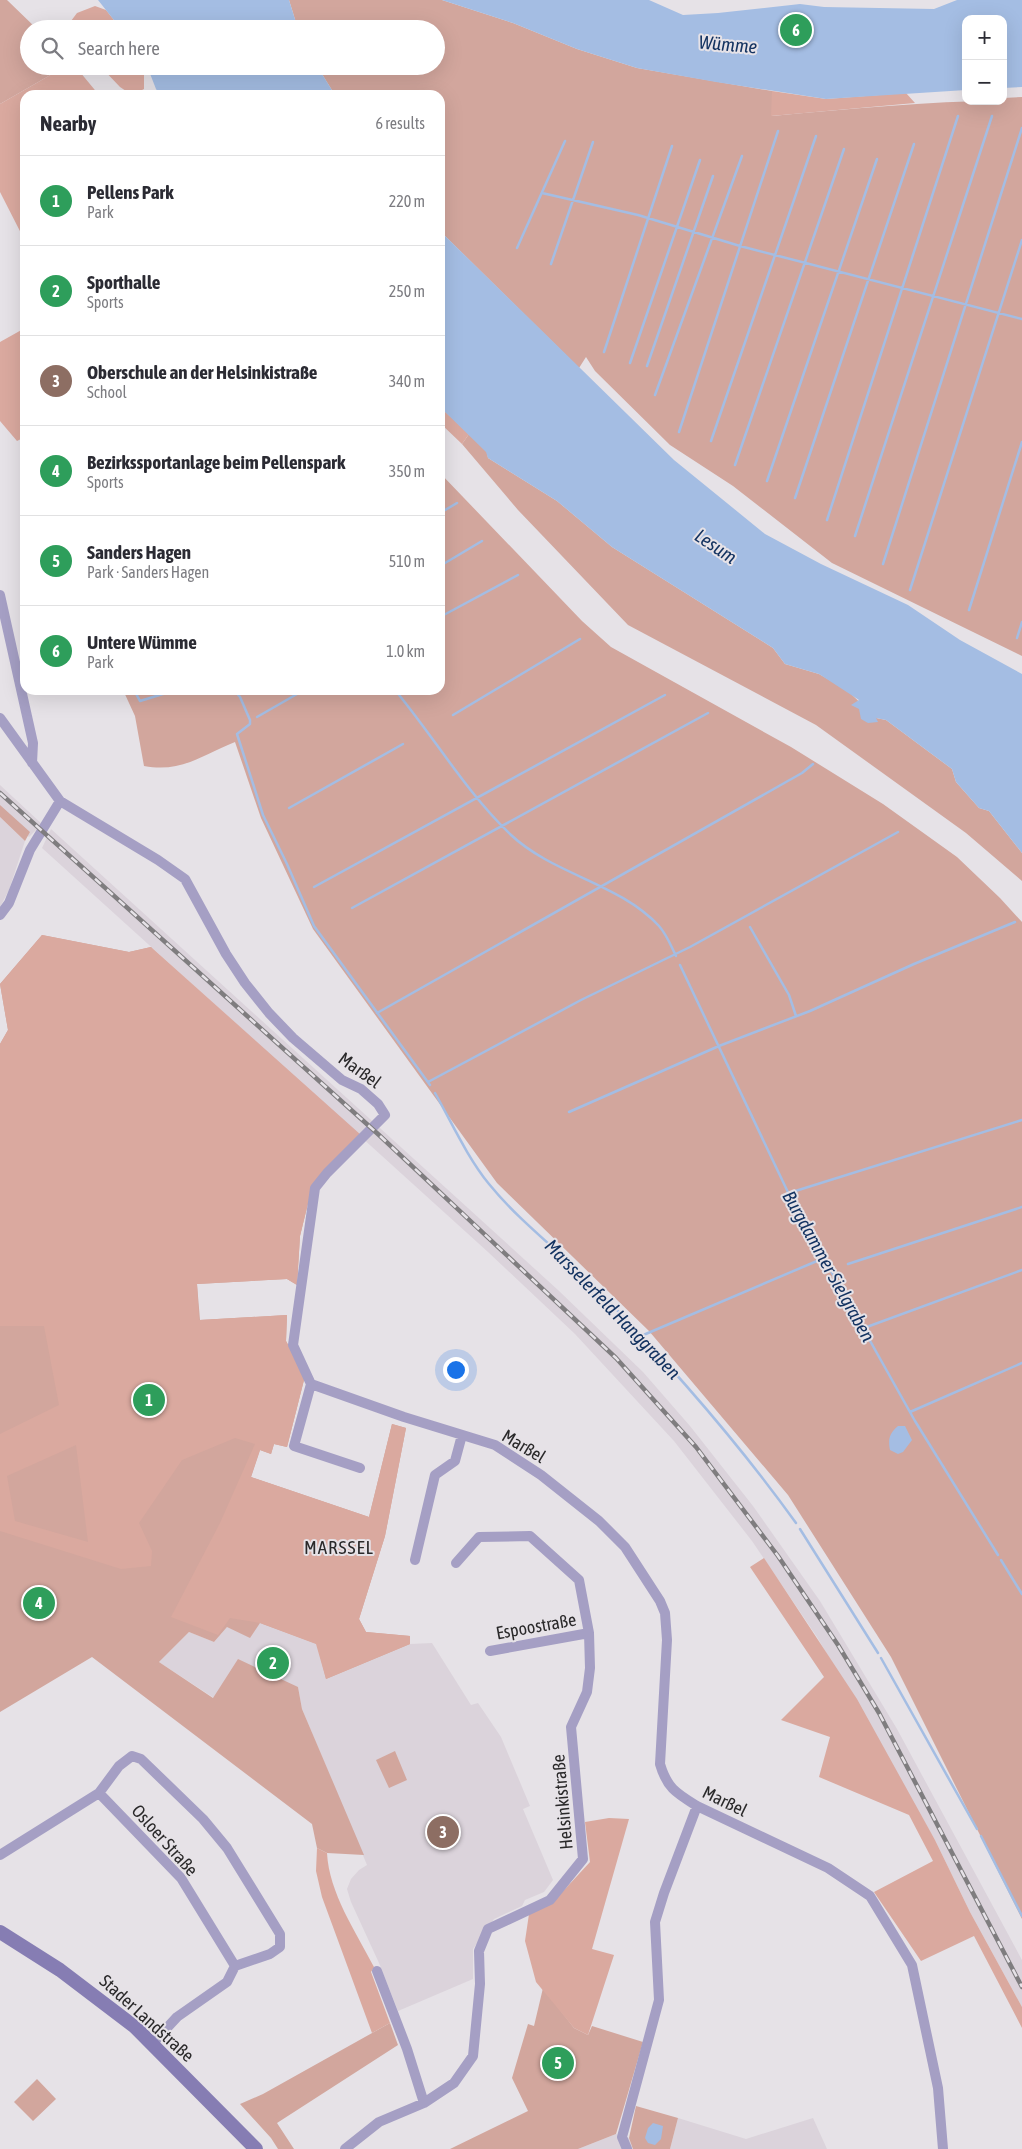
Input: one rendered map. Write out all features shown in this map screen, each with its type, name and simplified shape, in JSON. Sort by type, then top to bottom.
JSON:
[{"type":"street","points":[[0,595],[20,685]]},
{"type":"street","points":[[22,695],[33,743],[32,764]]},
{"type":"street","points":[[0,718],[60,801],[30,850],[9,904],[0,915]]},
{"type":"street","name":"Marßel","points":[[60,801],[158,860],[185,880],[226,954],[245,983],[269,1013],[293,1038],[342,1080],[362,1089],[378,1104],[385,1115],[327,1173],[315,1188],[293,1345],[312,1384],[376,1408],[495,1446],[541,1475],[598,1521],[625,1547],[665,1612],[667,1640],[660,1764],[665,1782],[677,1794],[697,1806],[828,1868],[870,1896],[912,1965],[938,2088],[943,2149]]},
{"type":"street","points":[[312,1384],[294,1446],[360,1468]]},
{"type":"street","points":[[415,1560],[435,1475],[455,1461],[462,1435]]},
{"type":"street","name":"Helsinkistraße","points":[[345,2149],[379,2122],[424,2103],[454,2083],[473,2056],[480,1984],[479,1951],[488,1929],[550,1900],[583,1859],[571,1727],[587,1692],[590,1668],[589,1632],[579,1580],[530,1536],[479,1537],[456,1563]]},
{"type":"street","name":"Espoostraße","points":[[490,1651],[589,1632]]},
{"type":"street","points":[[0,1854],[99,1793],[126,1759],[132,1756],[141,1759],[203,1819],[226,1848],[280,1934],[280,1947],[270,1954],[235,1966],[227,1982],[177,2017],[152,2043]]},
{"type":"street","name":"Osloer Straße","points":[[99,1793],[181,1878],[235,1966]]},
{"type":"street","points":[[627,2149],[622,2137],[659,2000],[655,1922],[697,1806]]},
{"type":"street","name":"Stader Landstraße","points":[[0,1932],[89,1990],[152,2043],[256,2149]]},
{"type":"street","points":[[377,1971],[407,2049],[424,2103]]},
{"type":"shaded area","points":[[0,0],[7,0],[28,20],[20,20],[20,75],[50,75],[24,90],[20,90],[20,92],[0,104]]},
{"type":"shaded area","points":[[289,0],[442,0],[513,23],[577,49],[637,68],[772,91],[772,116],[962,102],[962,105],[1007,105],[1007,98],[1022,97],[1022,656],[832,563],[733,486],[670,445],[595,371],[586,357],[579,368],[445,236],[445,90],[332,90],[323,75],[445,75],[445,20],[295,20]]},
{"type":"shaded area","points":[[95,6],[106,10],[114,20],[72,20],[77,13]]},
{"type":"shaded area","points":[[50,75],[82,75],[95,90],[24,90]]},
{"type":"shaded area","points":[[109,75],[144,75],[144,89],[142,90],[124,90]]},
{"type":"shaded area","points":[[772,91],[826,99],[906,93],[915,103],[771,116]]},
{"type":"shaded area","points":[[20,92],[20,231],[0,192],[0,104]]},
{"type":"shaded area","points":[[20,331],[20,440],[17,441],[0,421],[0,342]]},
{"type":"shaded area","points":[[445,412],[469,434],[462,444],[445,428]]},
{"type":"shaded area","points":[[469,434],[487,452],[488,458],[557,501],[612,547],[773,648],[785,664],[819,674],[847,690],[876,718],[886,720],[952,769],[956,782],[979,808],[989,811],[1022,853],[1022,881],[966,833],[816,725],[628,625],[518,510],[462,444]]},
{"type":"shaded area","points":[[445,478],[582,621],[611,647],[791,747],[883,804],[957,857],[1022,922],[1022,1919],[891,1657],[788,1495],[649,1331],[497,1183],[313,929],[261,818],[235,742],[181,765],[157,768],[144,766],[135,716],[125,695],[445,695]]},
{"type":"shaded area","points":[[0,785],[42,824],[29,837],[0,810]]},
{"type":"shaded area","points":[[0,805],[30,832],[25,841],[0,817]]},
{"type":"shaded area","points":[[0,817],[25,841],[9,890],[0,907]]},
{"type":"shaded area","points":[[51,829],[558,1290],[643,1372],[690,1426],[753,1506],[820,1601],[897,1729],[1022,1960],[1022,2007],[970,1912],[935,1840],[817,1637],[752,1541],[674,1441],[575,1334],[488,1252],[42,848]]},
{"type":"shaded area","points":[[42,935],[129,952],[151,947],[312,1187],[300,1236],[297,1285],[287,1279],[197,1284],[200,1320],[287,1315],[286,1341],[305,1376],[287,1447],[274,1444],[271,1454],[260,1450],[251,1477],[369,1517],[392,1424],[406,1428],[385,1536],[359,1619],[366,1632],[410,1636],[410,1644],[326,1679],[317,1644],[260,1623],[250,1638],[227,1627],[214,1642],[189,1632],[159,1662],[213,1698],[238,1659],[298,1687],[302,1709],[364,1855],[327,1853],[317,1848],[312,1824],[92,1657],[0,1712],[0,1044],[8,1030],[0,984]]},
{"type":"shaded area","points":[[42,935],[129,952],[151,947],[361,1135],[312,1187],[300,1236],[297,1285],[287,1279],[197,1284],[199,1320],[287,1315],[286,1341],[305,1376],[287,1447],[274,1444],[271,1454],[260,1450],[251,1477],[369,1517],[392,1424],[406,1428],[385,1536],[359,1619],[366,1632],[410,1636],[410,1644],[326,1679],[316,1644],[260,1623],[230,1618],[218,1635],[171,1617],[220,1523],[255,1444],[235,1438],[182,1460],[139,1523],[152,1551],[151,1566],[121,1569],[0,1531],[0,1434],[59,1405],[44,1326],[0,1326],[0,1044],[8,1030],[0,984]],"holes":[[[76,1445],[88,1542],[15,1521],[7,1476]]]},
{"type":"shaded area","points":[[764,1558],[857,1699],[935,1840],[970,1912],[1022,2007],[1022,2028],[974,1936],[921,1961],[874,1892],[933,1861],[909,1815],[819,1777],[830,1737],[781,1720],[824,1677],[750,1567]]},
{"type":"shaded area","points":[[260,1623],[317,1644],[326,1679],[410,1644],[432,1643],[471,1705],[478,1703],[501,1737],[530,1806],[523,1809],[553,1880],[544,1892],[525,1900],[522,1906],[494,1919],[473,1949],[473,1979],[398,2011],[347,1889],[351,1879],[359,1870],[367,1865],[302,1709],[298,1687],[214,1698],[159,1662],[189,1632],[214,1642],[227,1627]]},
{"type":"shaded area","points":[[395,1751],[407,1780],[389,1788],[376,1760]]},
{"type":"shaded area","points":[[609,1818],[629,1819],[592,1949],[614,1955],[588,2035],[574,2028],[536,1982],[525,1941],[529,1914],[554,1901],[590,1862],[585,1822]]},
{"type":"shaded area","points":[[317,1848],[327,1853],[333,1883],[344,1912],[374,1967],[371,1972],[390,2023],[372,2033],[322,1897],[316,1871]]},
{"type":"shaded area","points":[[543,1988],[574,2028],[588,2035],[592,2026],[643,2042],[616,2134],[578,2149],[450,2149],[528,2111],[512,2078],[528,2024],[534,2026]]},
{"type":"shaded area","points":[[390,2023],[398,2045],[277,2123],[294,2149],[278,2149],[271,2138],[240,2104],[263,2094]]},
{"type":"shaded area","points":[[37,2079],[56,2099],[33,2121],[14,2102]]},
{"type":"shaded area","points":[[636,2106],[678,2118],[670,2149],[633,2149],[629,2138]]},
{"type":"shaded area","points":[[678,2118],[746,2139],[813,2118],[827,2149],[670,2149]]},
{"type":"shaded area","points":[[616,2134],[629,2138],[633,2149],[578,2149]]},
{"type":"water","points":[[98,0],[289,0],[295,20],[114,20]]},
{"type":"water","name":"Wümme","points":[[442,0],[649,0],[683,15],[800,4],[824,7],[934,9],[957,0],[1022,0],[1022,87],[1007,88],[1007,15],[962,15],[962,90],[826,99],[637,68],[577,49],[513,23]]},
{"type":"water","points":[[151,75],[323,75],[332,90],[157,90]]},
{"type":"water","name":"Lesum","points":[[445,236],[674,460],[765,534],[821,564],[908,605],[960,640],[1022,674],[1022,853],[989,811],[979,808],[956,782],[952,769],[886,720],[876,718],[878,722],[868,723],[861,719],[859,709],[851,705],[859,700],[819,674],[785,664],[773,648],[612,547],[557,501],[488,458],[486,452],[445,412]]},
{"type":"water","points":[[898,1426],[905,1426],[912,1440],[903,1452],[898,1454],[890,1450],[889,1443],[891,1434]]},
{"type":"water","points":[[653,2123],[663,2126],[661,2139],[655,2145],[648,2143],[645,2138],[648,2128]]},
{"type":"waterway","points":[[827,520],[958,116]]},
{"type":"waterway","points":[[855,536],[992,116]]},
{"type":"waterway","points":[[883,564],[1022,128]]},
{"type":"waterway","points":[[679,432],[778,131]]},
{"type":"waterway","points":[[711,441],[816,136]]},
{"type":"waterway","points":[[517,248],[565,141]]},
{"type":"waterway","points":[[551,264],[593,142]]},
{"type":"waterway","points":[[795,498],[914,144]]},
{"type":"waterway","points":[[604,352],[672,146]]},
{"type":"waterway","points":[[735,465],[844,149]]},
{"type":"waterway","points":[[655,395],[742,156]]},
{"type":"waterway","points":[[767,481],[877,159]]},
{"type":"waterway","points":[[630,363],[700,160]]},
{"type":"waterway","points":[[647,366],[713,176]]},
{"type":"waterway","points":[[542,193],[638,215],[740,246],[1022,319]]},
{"type":"waterway","points":[[910,590],[1022,240]]},
{"type":"waterway","points":[[969,610],[1022,442]]},
{"type":"waterway","points":[[445,510],[457,503]]},
{"type":"waterway","points":[[445,563],[482,541]]},
{"type":"waterway","points":[[445,614],[518,575]]},
{"type":"waterway","points":[[1017,638],[1022,622]]},
{"type":"waterway","points":[[453,715],[580,639]]},
{"type":"waterway","name":"Marsselerfeld Hanggraben","points":[[137,695],[140,701],[160,695]]},
{"type":"waterway","name":"Marsselerfeld Hanggraben","points":[[238,695],[250,724],[237,734],[263,815],[314,926],[430,1085]]},
{"type":"waterway","points":[[257,717],[295,695]]},
{"type":"waterway","name":"Burgdammer Sielgraben","points":[[399,695],[479,801],[511,835],[528,849],[547,860],[625,899],[643,911],[662,929],[676,956]]},
{"type":"waterway","points":[[314,887],[665,695]]},
{"type":"waterway","points":[[352,908],[708,713]]},
{"type":"waterway","points":[[289,808],[403,744]]},
{"type":"waterway","points":[[377,1013],[802,773],[813,764]]},
{"type":"waterway","points":[[428,1082],[581,1000],[690,947],[898,832]]},
{"type":"waterway","points":[[569,1112],[719,1046],[810,1011],[914,964],[1015,922]]},
{"type":"waterway","points":[[750,927],[789,995],[796,1016]]},
{"type":"waterway","name":"Burgdammer Sielgraben","points":[[680,965],[795,1207],[915,1421],[998,1555]]},
{"type":"waterway","name":"Marsselerfeld Hanggraben","points":[[435,1093],[467,1151],[489,1184],[526,1223],[592,1284],[673,1370],[749,1460],[796,1523]]},
{"type":"waterway","points":[[789,1193],[1022,1120]]},
{"type":"waterway","points":[[848,1264],[1022,1207]]},
{"type":"waterway","points":[[641,1336],[824,1258]]},
{"type":"waterway","points":[[864,1328],[1022,1270]]},
{"type":"waterway","points":[[910,1412],[1022,1363]]},
{"type":"waterway","name":"Marsselerfeld Hanggraben","points":[[800,1529],[878,1653]]},
{"type":"waterway","name":"Burgdammer Sielgraben","points":[[1001,1560],[1022,1594]]},
{"type":"waterway","name":"Marsselerfeld Hanggraben","points":[[881,1658],[977,1829]]},
{"type":"waterway","name":"Marsselerfeld Hanggraben","points":[[981,1836],[1022,1916]]},
{"type":"railway","points":[[0,793],[379,1135],[616,1358],[696,1447],[778,1556],[838,1645],[879,1713],[1022,1987]]},
{"type":"place","name":"Untere Wümme","points":[[796,30]]},
{"type":"place","name":"Pellens Park","points":[[149,1400]]},
{"type":"place","name":"Bezirkssportanlage beim Pellenspark","points":[[39,1603]]},
{"type":"place","name":"Sporthalle","points":[[273,1663]]},
{"type":"place","name":"Oberschule an der Helsinkistraße","points":[[443,1832]]},
{"type":"place","name":"Sanders Hagen","points":[[558,2063]]},
{"type":"district","name":"MARSSEL","points":[[339,1547]]}]
